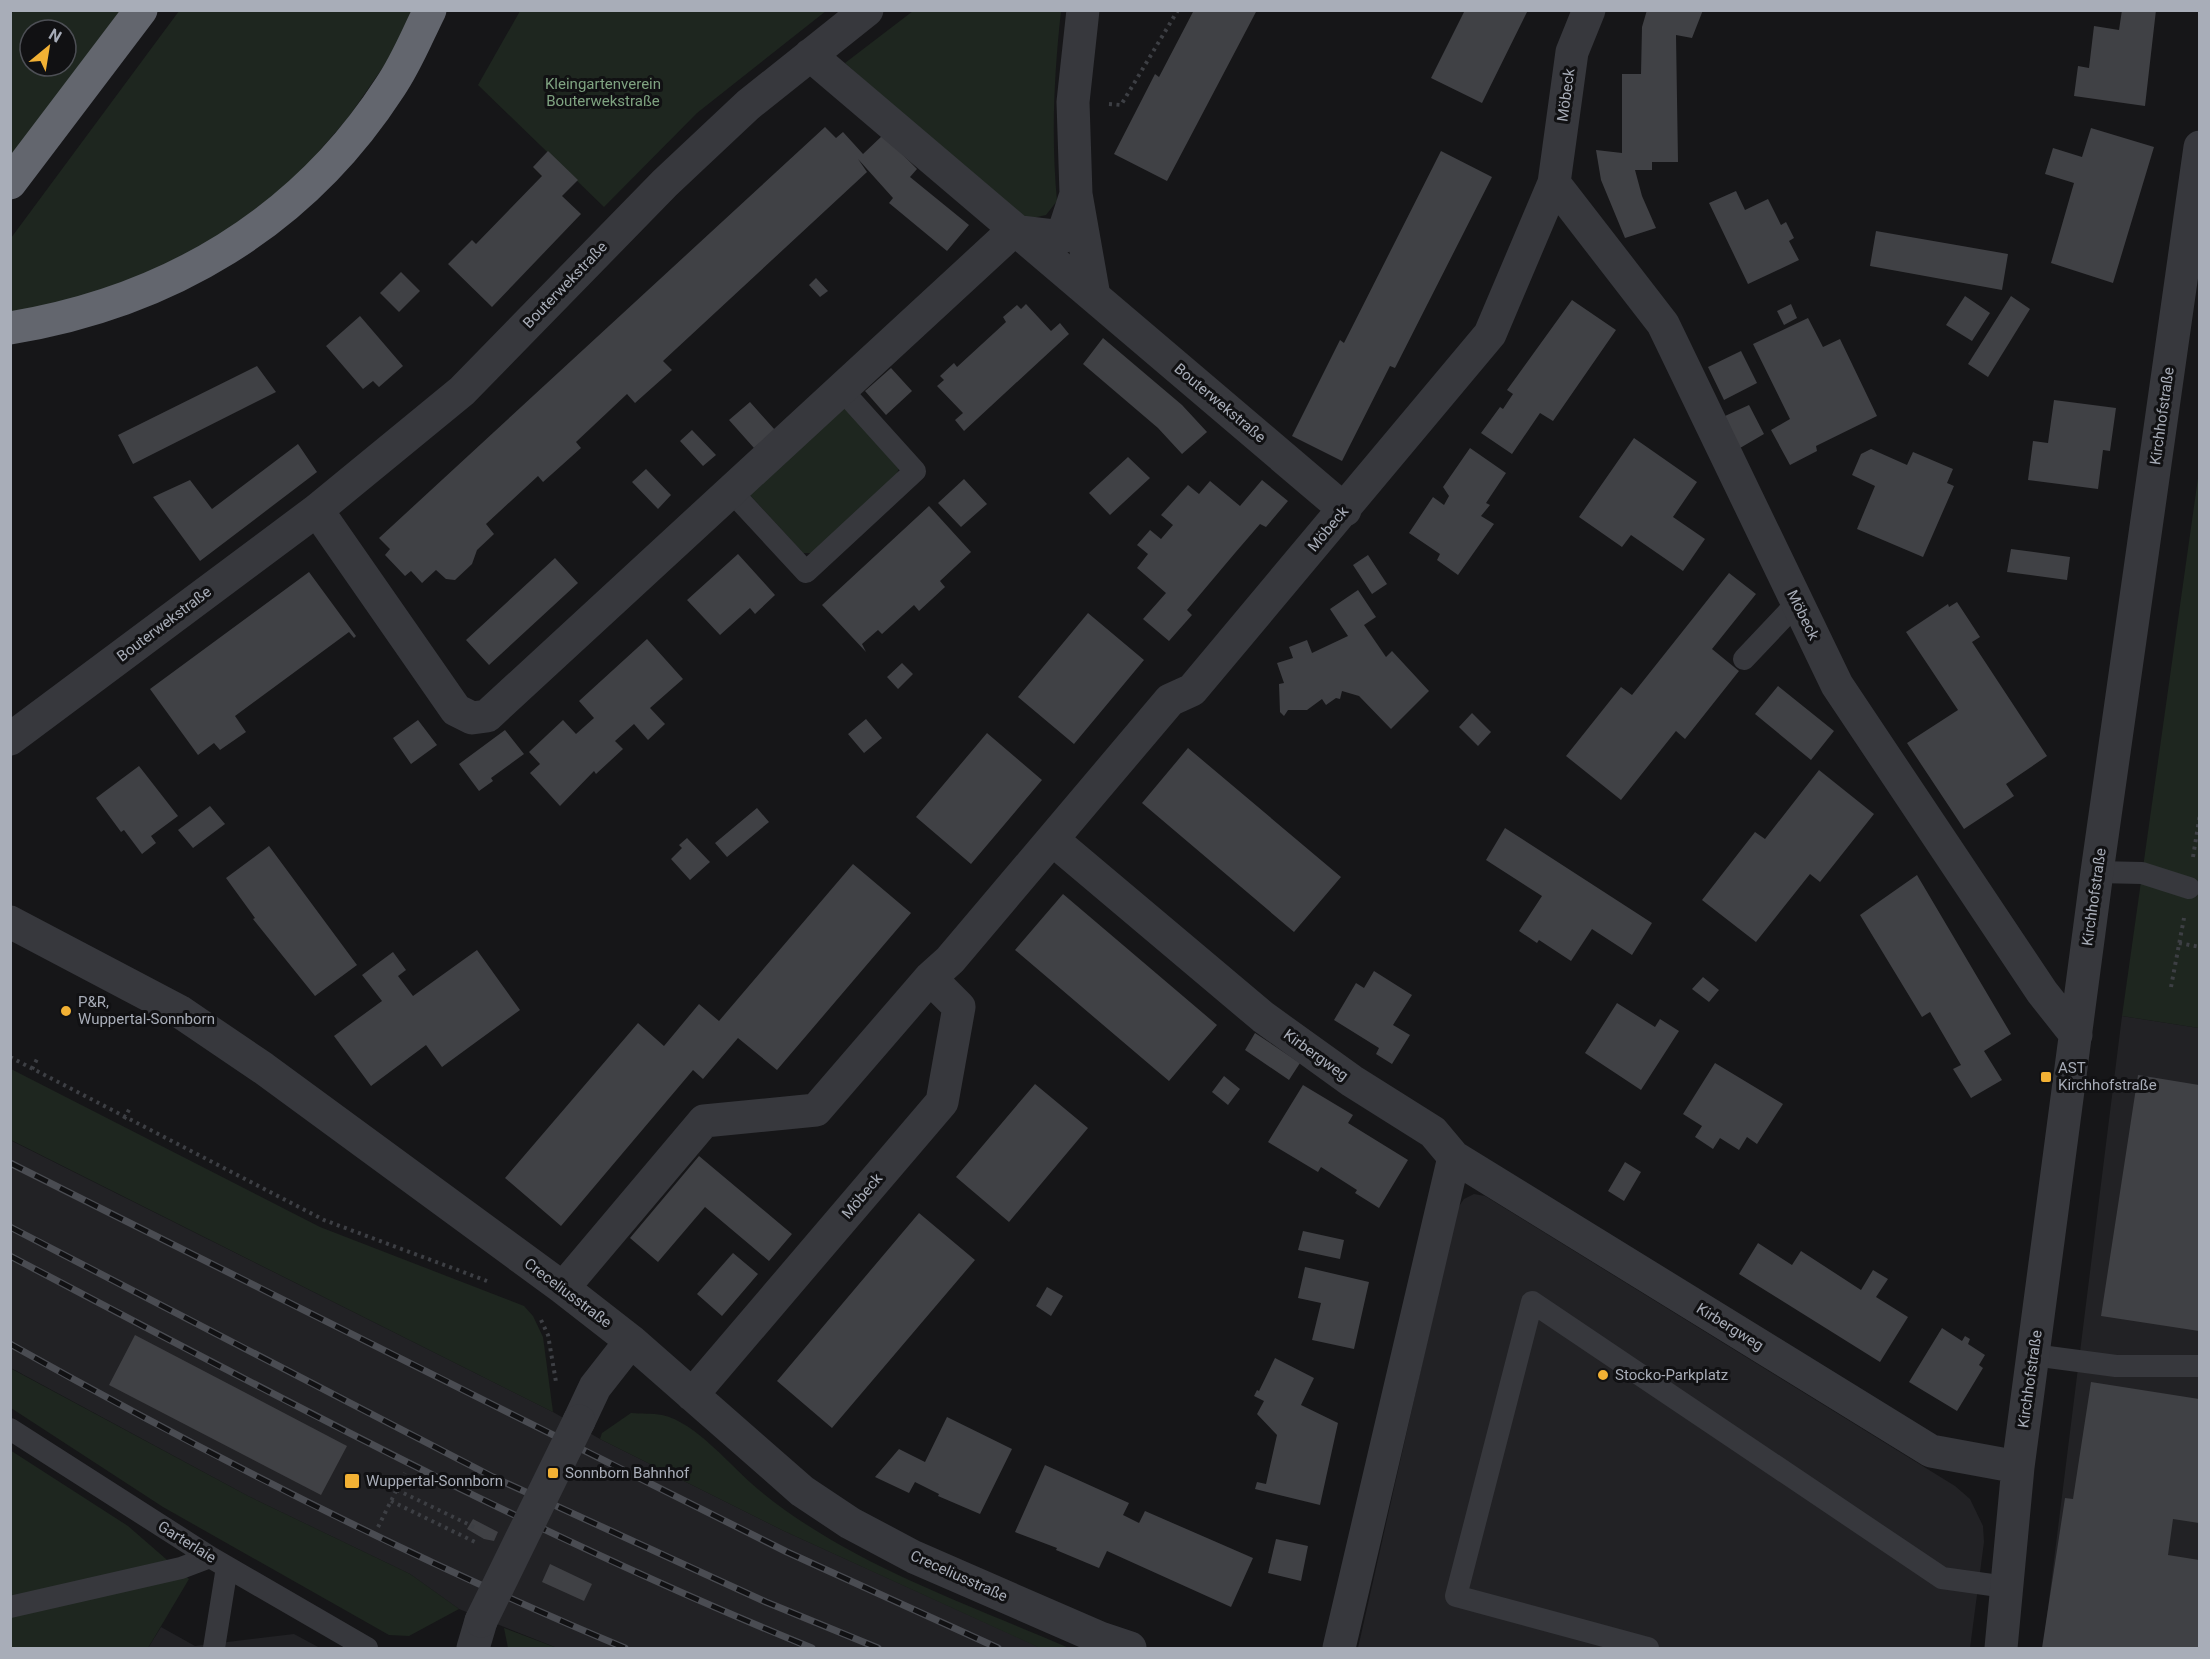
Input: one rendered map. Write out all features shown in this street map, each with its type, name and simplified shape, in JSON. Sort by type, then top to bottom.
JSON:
[{"type":"highway","points":[[10,183],[141,10]]},
{"type":"highway","points":[[10,328],[93,310],[136,296],[211,259],[260,227],[325,169],[364,125],[391,85],[430,10]]},
{"type":"street","name":"Bouterwekstraße","points":[[10,739],[317,510],[462,391],[665,183],[748,105],[867,10]]},
{"type":"street","points":[[1083,10],[1072,102],[1076,194],[1094,296]]},
{"type":"street","name":"Möbeck","points":[[563,1288],[704,1121],[816,1110],[930,978],[950,960],[1170,700],[1192,690],[1490,334],[1554,183],[1572,52],[1589,10]]},
{"type":"street","name":"Bouterwekstraße","points":[[810,55],[1013,231],[1094,296],[1345,510]]},
{"type":"street","name":"Kirchhofstraße","points":[[2001,1648],[2018,1467],[2097,872],[2199,147]]},
{"type":"street","name":"Möbeck","points":[[1554,183],[1663,324],[1837,685],[2042,992],[2076,1035]]},
{"type":"street","points":[[317,510],[456,710],[472,718],[487,716],[1013,231],[1062,237],[1076,194]]},
{"type":"street","name":"Kirbergweg","points":[[1053,840],[1263,1017],[1352,1081],[1433,1132],[1454,1157],[1931,1451],[2018,1467]]},
{"type":"street","name":"Creceliusstraße","points":[[10,922],[179,1011],[263,1068],[563,1288],[630,1341],[802,1491],[850,1523],[914,1557],[1100,1638],[1130,1648]]},
{"type":"street","name":"Möbeck","points":[[692,1395],[942,1102],[959,1007],[930,978]]},
{"type":"street","points":[[1339,1648],[1454,1157]]},
{"type":"street","points":[[477,1635],[596,1388],[630,1341]]},
{"type":"lane","points":[[731,491],[806,572],[915,471],[842,390]]},
{"type":"lane","points":[[1744,660],[1797,603]]},
{"type":"lane","points":[[2097,872],[2142,873],[2189,888]]},
{"type":"lane","points":[[1648,1648],[1456,1596],[1532,1302],[1942,1578],[2006,1587]]},
{"type":"lane","points":[[2033,1355],[2116,1366],[2199,1366]]},
{"type":"lane","name":"Garterlaie","points":[[10,1429],[218,1562],[368,1648]]},
{"type":"lane","points":[[10,1607],[218,1562],[214,1648]]},
{"type":"path","points":[[1109,104],[1121,105],[1178,10]]},
{"type":"path","points":[[2179,943],[2199,947]]},
{"type":"path","points":[[10,1057],[124,1119],[324,1220],[497,1285]]},
{"type":"path","points":[[32,1069],[37,1059]]},
{"type":"path","points":[[124,1119],[130,1108]]},
{"type":"path","points":[[539,1317],[548,1335],[560,1409],[580,1420]]},
{"type":"path","points":[[378,1527],[405,1473]]},
{"type":"path","points":[[397,1490],[474,1527]]},
{"type":"path","points":[[391,1501],[475,1542]]},
{"type":"shaded area","points":[[2122,1016],[2199,1028],[2199,1648],[2043,1648]]},
{"type":"shaded area","points":[[10,1140],[553,1412],[600,1439],[784,1531],[1041,1648],[557,1648],[459,1609],[410,1574],[248,1496],[11,1368]]},
{"type":"shaded area","name":"Stocko-Parkplatz","points":[[1474,1194],[1485,1196],[1955,1486],[1970,1499],[1983,1526],[1984,1542],[1970,1648],[1358,1648],[1457,1209],[1464,1199]]},
{"type":"shaded area","points":[[161,1627],[195,1646],[294,1634],[320,1648],[148,1648]]},
{"type":"green space","points":[[13,11],[123,11],[78,72],[78,18],[18,18],[18,78],[73,78],[11,162],[10,17]]},
{"type":"green space","points":[[179,11],[414,11],[401,41],[348,118],[293,181],[230,228],[173,265],[68,301],[11,312],[11,238]]},
{"type":"green space","name":"Kleingartenverein Bouterwekstraße","points":[[520,11],[826,11],[697,113],[604,207],[478,85]]},
{"type":"green space","points":[[913,11],[1061,11],[1054,106],[1057,201],[1046,215],[1028,219],[1010,211],[845,63]]},
{"type":"green space","points":[[842,404],[899,469],[896,475],[812,553],[803,553],[748,493]]},
{"type":"green space","points":[[2199,471],[2199,1028],[2122,1016]]},
{"type":"green space","points":[[11,1069],[320,1227],[524,1306],[533,1316],[543,1337],[553,1412],[11,1140]]},
{"type":"green space","points":[[10,1368],[248,1496],[410,1574],[459,1609],[409,1636],[389,1635],[163,1507],[11,1408]]},
{"type":"green space","points":[[631,1413],[662,1415],[675,1419],[688,1427],[701,1436],[748,1481],[794,1516],[869,1560],[908,1580],[1069,1648],[1040,1648],[784,1531],[600,1439],[602,1433]]},
{"type":"green space","points":[[10,1450],[128,1526],[189,1579],[148,1648],[11,1648]]},
{"type":"green space","points":[[504,1628],[557,1648],[508,1648]]},
{"type":"building","points":[[1194,10],[1257,10],[1167,181],[1114,154],[1155,74],[1159,77]]},
{"type":"building","points":[[1465,10],[1528,10],[1482,103],[1431,78]]},
{"type":"building","points":[[1647,10],[1703,10],[1692,38],[1676,35],[1678,162],[1652,162],[1652,170],[1635,170],[1642,196],[1656,228],[1625,238],[1601,180],[1596,150],[1622,153],[1622,74],[1641,74],[1642,27]]},
{"type":"building","points":[[2122,10],[2156,10],[2145,106],[2074,96],[2078,66],[2089,68],[2094,26],[2119,30]]},
{"type":"building","points":[[825,127],[836,138],[843,132],[863,154],[883,135],[917,169],[910,177],[969,225],[947,251],[889,203],[893,198],[858,159],[867,172],[663,361],[672,370],[635,403],[627,394],[576,442],[581,448],[543,482],[538,476],[486,524],[494,534],[477,550],[472,564],[455,580],[446,579],[436,570],[422,583],[411,571],[405,576],[385,555],[390,549],[379,538]]},
{"type":"building","points":[[2091,128],[2154,147],[2113,283],[2051,263],[2074,183],[2045,174],[2053,148],[2082,157]]},
{"type":"building","points":[[548,151],[578,180],[562,196],[581,214],[492,307],[448,264],[472,240],[476,244],[542,176],[533,167]]},
{"type":"building","points":[[1441,151],[1492,177],[1395,368],[1390,366],[1342,461],[1292,436],[1340,340],[1344,343]]},
{"type":"building","points":[[1736,191],[1745,210],[1768,199],[1781,225],[1786,222],[1794,238],[1789,241],[1799,260],[1748,284],[1709,203]]},
{"type":"building","points":[[1876,231],[2008,254],[2002,290],[1870,266]]},
{"type":"building","points":[[401,272],[420,291],[399,312],[380,293]]},
{"type":"building","points":[[816,278],[828,291],[820,297],[809,285]]},
{"type":"building","points":[[1965,296],[1990,313],[1972,341],[1946,325]]},
{"type":"building","points":[[2011,296],[2030,309],[1988,377],[1968,364]]},
{"type":"building","points":[[1572,300],[1616,330],[1553,421],[1540,413],[1512,454],[1481,433],[1500,407],[1503,409],[1513,394],[1507,390]]},
{"type":"building","points":[[1026,304],[1051,331],[1060,323],[1069,334],[964,431],[955,420],[963,413],[937,386],[944,380],[940,376],[954,363],[957,367],[1006,322],[1003,317],[1017,305],[1021,309]]},
{"type":"building","points":[[1791,304],[1797,318],[1784,325],[1777,311]]},
{"type":"building","points":[[360,316],[403,366],[379,387],[373,381],[363,389],[326,346]]},
{"type":"building","points":[[1808,318],[1823,347],[1840,339],[1877,416],[1816,446],[1817,451],[1790,465],[1771,430],[1790,419],[1753,344]]},
{"type":"building","points":[[1103,338],[1182,405],[1207,432],[1182,454],[1158,428],[1083,364]]},
{"type":"building","points":[[1741,351],[1757,383],[1724,400],[1708,367]]},
{"type":"building","points":[[257,366],[276,392],[133,464],[118,435]]},
{"type":"building","points":[[891,368],[912,391],[886,415],[865,391]]},
{"type":"building","points":[[2054,400],[2116,408],[2110,451],[2103,450],[2098,489],[2028,480],[2033,441],[2048,443]]},
{"type":"building","points":[[750,402],[775,430],[754,448],[729,420]]},
{"type":"building","points":[[1749,405],[1764,434],[1740,448],[1725,416]]},
{"type":"building","points":[[692,430],[716,455],[703,466],[680,441]]},
{"type":"building","points":[[1634,438],[1697,482],[1673,517],[1705,539],[1683,571],[1631,535],[1622,547],[1579,517]]},
{"type":"building","points":[[298,444],[317,472],[200,561],[153,497],[190,480],[212,509]]},
{"type":"building","points":[[1470,448],[1506,473],[1486,503],[1490,505],[1481,516],[1494,524],[1458,575],[1437,560],[1440,554],[1409,533],[1433,497],[1444,505],[1449,496],[1443,487]]},
{"type":"building","points":[[1871,449],[1907,465],[1913,452],[1953,469],[1947,483],[1954,486],[1923,557],[1857,529],[1875,486],[1852,475],[1861,454]]},
{"type":"building","points":[[1128,457],[1150,478],[1110,515],[1089,493]]},
{"type":"building","points":[[646,469],[671,495],[658,509],[632,482]]},
{"type":"building","points":[[964,479],[987,504],[961,527],[938,503]]},
{"type":"building","points":[[1262,480],[1288,501],[1266,527],[1260,524],[1235,553],[1187,610],[1192,615],[1169,641],[1143,619],[1166,593],[1137,568],[1148,554],[1137,545],[1150,530],[1161,539],[1173,525],[1161,515],[1188,485],[1199,494],[1210,481],[1240,506]]},
{"type":"building","points":[[929,506],[971,552],[940,581],[945,587],[919,611],[914,605],[882,634],[878,630],[862,644],[866,652],[822,605]]},
{"type":"building","points":[[2011,549],[2070,557],[2067,580],[2007,572]]},
{"type":"building","points":[[738,554],[775,595],[755,614],[750,608],[720,635],[687,600]]},
{"type":"building","points":[[1368,555],[1387,584],[1372,594],[1353,565]]},
{"type":"building","points":[[555,558],[578,583],[489,665],[466,640]]},
{"type":"building","points":[[309,572],[356,636],[354,638],[349,632],[235,716],[246,732],[220,750],[214,743],[198,755],[150,689]]},
{"type":"building","points":[[1729,573],[1756,594],[1712,649],[1739,671],[1685,739],[1676,731],[1621,800],[1566,756],[1621,687],[1632,695]]},
{"type":"building","points":[[1358,590],[1376,617],[1364,625],[1386,657],[1392,651],[1429,691],[1391,729],[1359,696],[1342,691],[1340,699],[1336,698],[1326,705],[1322,699],[1307,710],[1288,710],[1284,716],[1280,712],[1279,684],[1284,683],[1277,663],[1293,658],[1289,647],[1307,640],[1312,653],[1348,636],[1330,609]]},
{"type":"building","points":[[1957,602],[1980,637],[1972,642],[2047,756],[2006,784],[2014,796],[1964,829],[1907,743],[1958,710],[1906,632],[1948,604],[1949,607]]},
{"type":"building","points":[[1088,613],[1144,660],[1074,744],[1018,697]]},
{"type":"building","points":[[647,639],[683,679],[650,708],[665,724],[648,740],[634,724],[615,741],[623,749],[596,774],[594,771],[560,806],[530,773],[540,764],[529,752],[563,720],[576,734],[594,718],[579,701]]},
{"type":"building","points":[[902,663],[913,674],[898,689],[887,677]]},
{"type":"building","points":[[1778,686],[1834,731],[1811,760],[1755,714]]},
{"type":"building","points":[[1472,713],[1491,732],[1478,746],[1459,727]]},
{"type":"building","points":[[866,719],[882,738],[864,753],[848,734]]},
{"type":"building","points":[[418,720],[437,745],[411,764],[393,738]]},
{"type":"building","points":[[505,730],[524,754],[491,778],[493,781],[479,791],[459,764]]},
{"type":"building","points":[[987,733],[1042,780],[971,864],[916,817]]},
{"type":"building","points":[[1188,748],[1341,877],[1294,932],[1142,803]]},
{"type":"building","points":[[139,766],[178,816],[151,836],[156,843],[142,854],[124,830],[121,832],[96,798]]},
{"type":"building","points":[[1819,770],[1874,814],[1820,882],[1810,874],[1756,942],[1702,900],[1755,832],[1765,839]]},
{"type":"building","points":[[210,806],[225,824],[193,848],[178,830]]},
{"type":"building","points":[[757,808],[769,822],[727,857],[715,843]]},
{"type":"building","points":[[1505,828],[1652,923],[1632,955],[1592,929],[1571,961],[1539,940],[1537,943],[1519,931],[1542,896],[1486,860]]},
{"type":"building","points":[[687,838],[710,862],[690,880],[671,859],[682,848],[679,845]]},
{"type":"building","points":[[269,846],[357,965],[315,996],[253,919],[255,918],[226,878]]},
{"type":"building","points":[[853,864],[911,913],[777,1070],[738,1038],[703,1079],[693,1070],[561,1226],[505,1178],[638,1023],[664,1046],[699,1004],[719,1021]]},
{"type":"building","points":[[1917,875],[2011,1034],[1984,1051],[2002,1080],[1971,1098],[1953,1069],[1961,1065],[1930,1012],[1922,1017],[1860,915]]},
{"type":"building","points":[[1063,894],[1217,1025],[1169,1081],[1015,950]]},
{"type":"building","points":[[477,950],[520,1010],[442,1067],[426,1045],[371,1086],[334,1036],[382,1001],[362,975],[393,952],[406,970],[398,976],[413,996]]},
{"type":"building","points":[[1374,971],[1412,995],[1393,1025],[1410,1035],[1392,1064],[1376,1054],[1379,1048],[1334,1020],[1356,983],[1364,988]]},
{"type":"building","points":[[1703,977],[1719,990],[1709,1002],[1692,989]]},
{"type":"building","points":[[1617,1003],[1655,1027],[1660,1019],[1679,1031],[1641,1090],[1585,1053]]},
{"type":"building","points":[[1255,1033],[1300,1063],[1289,1080],[1245,1050]]},
{"type":"building","points":[[1715,1063],[1783,1104],[1757,1144],[1747,1137],[1739,1150],[1720,1138],[1713,1149],[1695,1137],[1702,1126],[1683,1114]]},
{"type":"building","points":[[2138,1075],[2199,1085],[2199,1331],[2101,1316]]},
{"type":"building","points":[[1224,1076],[1240,1089],[1228,1105],[1212,1092]]},
{"type":"building","points":[[1035,1084],[1088,1128],[1009,1222],[956,1177]]},
{"type":"building","points":[[1303,1085],[1353,1115],[1348,1123],[1408,1160],[1379,1208],[1355,1193],[1357,1190],[1321,1167],[1318,1172],[1268,1142]]},
{"type":"building","points":[[699,1156],[792,1234],[769,1261],[705,1207],[658,1262],[630,1238]]},
{"type":"building","points":[[1625,1162],[1641,1172],[1624,1201],[1608,1191]]},
{"type":"building","points":[[919,1213],[975,1260],[832,1428],[777,1381]]},
{"type":"building","points":[[1303,1231],[1344,1240],[1340,1259],[1298,1250]]},
{"type":"building","points":[[1758,1243],[1792,1265],[1801,1251],[1861,1290],[1873,1270],[1888,1279],[1876,1297],[1908,1317],[1880,1362],[1739,1274]]},
{"type":"building","points":[[733,1253],[758,1274],[722,1316],[697,1294]]},
{"type":"building","points":[[1305,1267],[1369,1282],[1354,1349],[1312,1340],[1321,1303],[1298,1298]]},
{"type":"building","points":[[1047,1287],[1063,1296],[1051,1316],[1036,1306]]},
{"type":"building","points":[[1942,1328],[1962,1341],[1965,1336],[1970,1339],[1968,1344],[1985,1355],[1979,1365],[1983,1368],[1957,1411],[1909,1382]]},
{"type":"building","points":[[135,1335],[347,1446],[321,1495],[109,1385]]},
{"type":"building","points":[[1275,1358],[1314,1378],[1301,1405],[1338,1423],[1320,1505],[1255,1489],[1257,1482],[1266,1484],[1277,1435],[1257,1414],[1264,1401],[1254,1396],[1257,1390],[1259,1391]]},
{"type":"building","points":[[2091,1382],[2199,1399],[2199,1523],[2173,1519],[2168,1555],[2199,1560],[2199,1648],[2042,1648],[2065,1498],[2073,1499]]},
{"type":"building","points":[[947,1417],[1012,1449],[980,1514],[938,1496],[939,1494],[915,1482],[909,1493],[875,1477],[899,1449],[925,1462]]},
{"type":"building","points":[[1045,1465],[1129,1503],[1123,1515],[1139,1523],[1145,1511],[1253,1558],[1231,1607],[1107,1551],[1099,1568],[1056,1550],[1057,1548],[1015,1532]]},
{"type":"building","points":[[473,1519],[498,1532],[494,1541],[484,1539],[467,1529]]},
{"type":"building","points":[[1276,1539],[1308,1546],[1301,1581],[1268,1573]]},
{"type":"building","points":[[550,1564],[592,1584],[584,1601],[542,1582]]},
{"type":"railway","points":[[10,1163],[787,1552],[998,1648]]},
{"type":"railway","points":[[10,1227],[493,1477],[766,1602],[878,1648]]},
{"type":"railway","points":[[10,1256],[406,1462],[506,1511],[709,1605],[812,1648]]},
{"type":"railway","points":[[10,1344],[85,1386],[313,1505],[468,1579],[625,1648]]},
{"type":"place","name":"P&R, Wuppertal-Sonnborn","points":[[66,1011]]},
{"type":"place","name":"AST Kirchhofstraße","points":[[2046,1077]]},
{"type":"place","name":"Stocko-Parkplatz","points":[[1603,1375]]},
{"type":"place","name":"Sonnborn Bahnhof","points":[[553,1473]]},
{"type":"place","name":"Wuppertal-Sonnborn","points":[[352,1481]]}]
